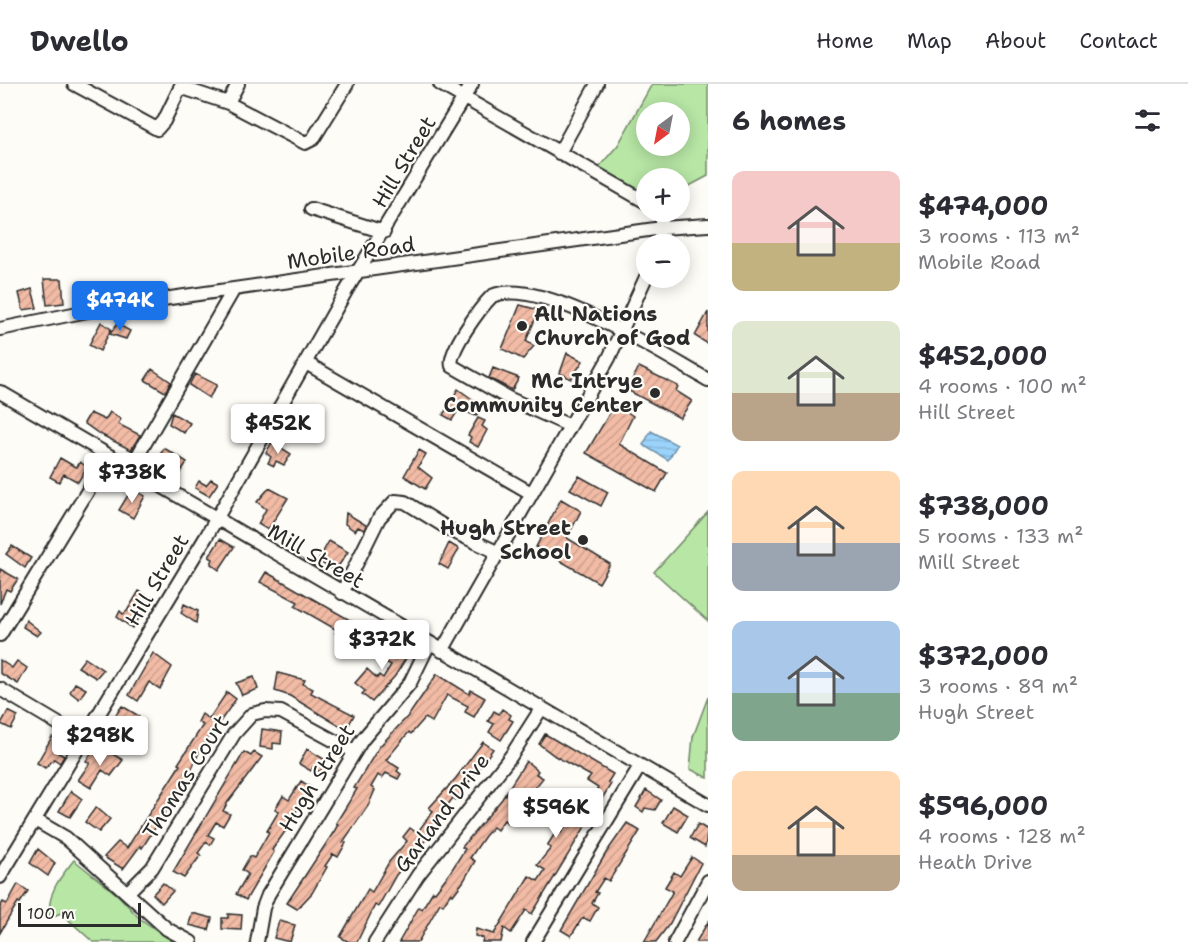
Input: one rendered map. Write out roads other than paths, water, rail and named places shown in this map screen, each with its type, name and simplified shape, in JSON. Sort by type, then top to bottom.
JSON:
[{"type":"street","points":[[74,84],[157,129],[164,121],[181,86],[228,103],[305,143],[313,139],[347,84]]},
{"type":"street","points":[[228,103],[238,84]]},
{"type":"street","points":[[440,84],[636,196]]},
{"type":"street","name":"Hill Street","points":[[0,878],[472,84]]},
{"type":"street","points":[[559,153],[597,84]]},
{"type":"street","points":[[311,209],[384,232]]},
{"type":"street","points":[[662,222],[662,234]]},
{"type":"street","name":"Mobile Road","points":[[0,329],[82,311],[662,228],[708,225]]},
{"type":"street","points":[[442,651],[609,358],[641,288]]},
{"type":"street","points":[[130,469],[234,290]]},
{"type":"street","points":[[570,426],[508,398],[456,369],[451,363],[450,355],[456,345],[489,298],[495,294],[517,294],[549,299],[586,312],[708,380]]},
{"type":"street","points":[[306,363],[531,494]]},
{"type":"street","name":"Mill Street","points":[[1,395],[708,805]]},
{"type":"street","points":[[0,635],[109,456]]},
{"type":"street","points":[[342,593],[379,518],[390,503],[397,500],[405,502],[452,531],[499,553]]},
{"type":"street","name":"Hugh Street","points":[[257,942],[263,908],[268,895],[371,727],[410,683],[429,644]]},
{"type":"street","points":[[0,689],[84,739]]},
{"type":"street","name":"Garland Drive","points":[[375,942],[418,875],[511,756],[541,709]]},
{"type":"street","name":"Thomas Court","points":[[127,893],[152,868],[234,734],[252,714],[265,711],[281,712],[355,752]]},
{"type":"street","points":[[533,942],[640,766]]},
{"type":"street","points":[[35,820],[66,838],[167,929],[191,942]]},
{"type":"street","points":[[675,942],[708,881]]},
{"type":"water","points":[[651,431],[677,445],[668,460],[643,445]]},
{"type":"place","name":"All Nations Church of God","points":[[522,326]]},
{"type":"place","name":"Mc Intrye Community Center","points":[[655,393]]},
{"type":"place","name":"Hugh Street School","points":[[583,540]]}]
